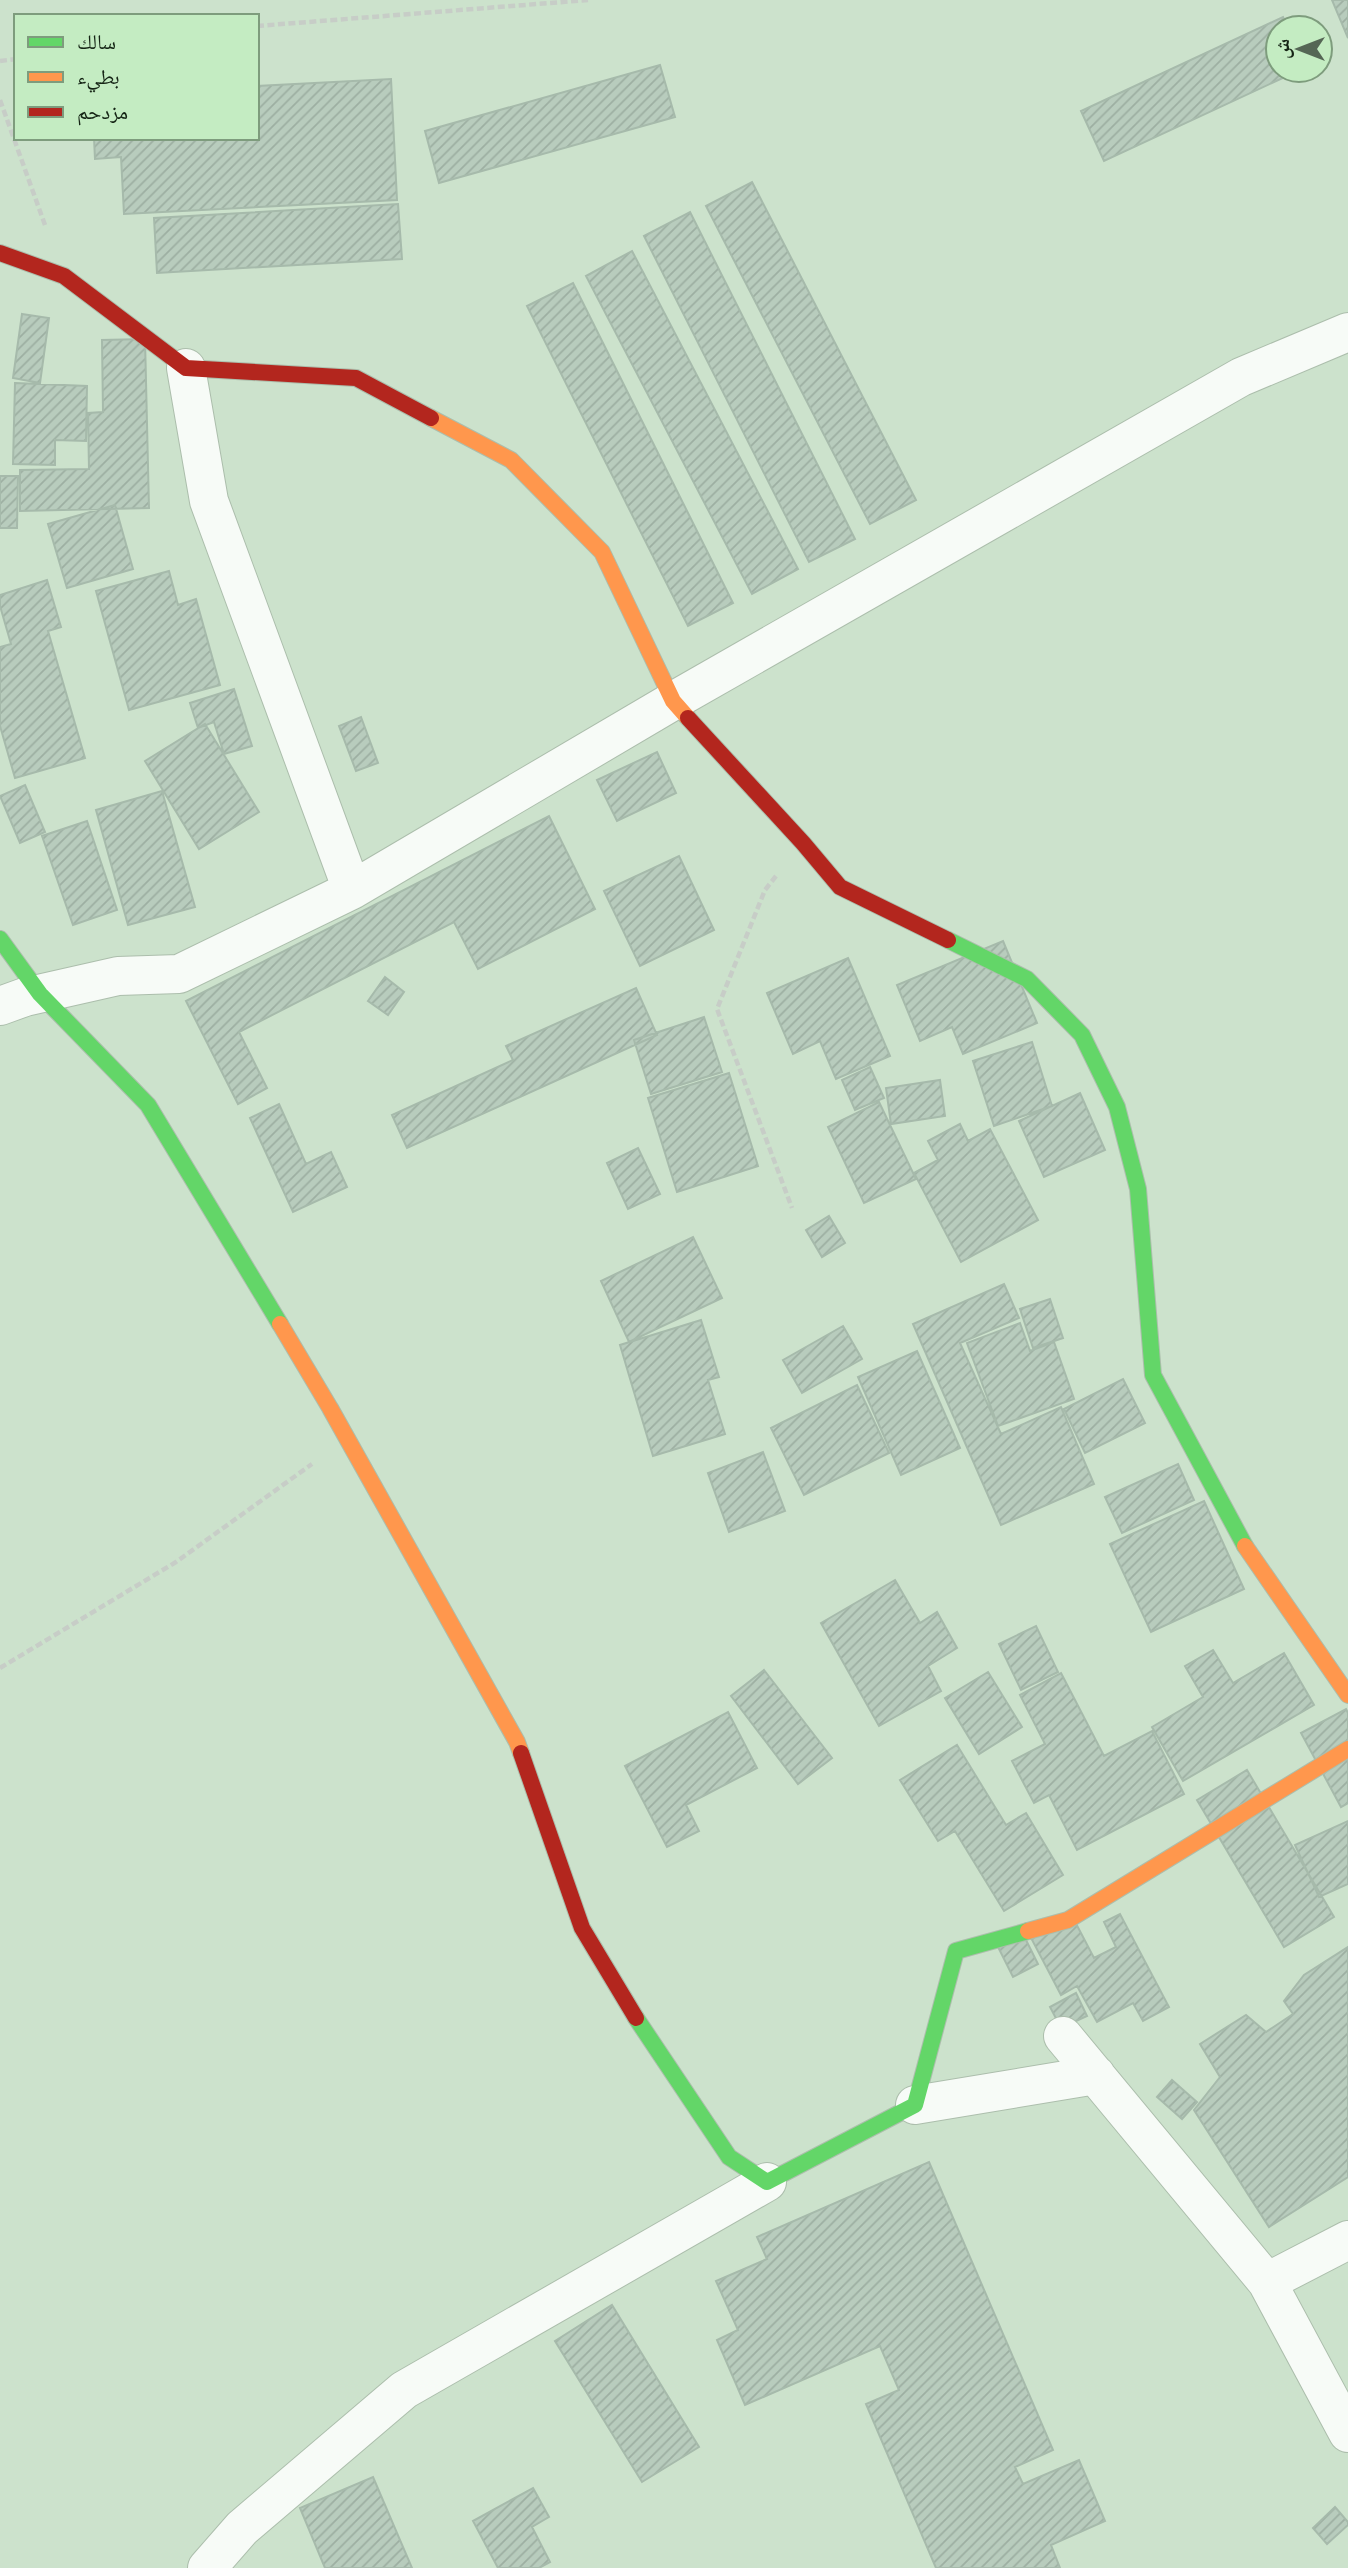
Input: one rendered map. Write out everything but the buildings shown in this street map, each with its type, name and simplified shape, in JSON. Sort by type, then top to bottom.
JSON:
[{"type":"street","points":[[0,253],[64,276],[186,368],[356,378],[510,460],[602,552],[673,701],[803,842],[840,887],[1027,979],[1082,1035],[1117,1107],[1138,1189],[1153,1375],[1243,1542],[1348,1695]]},
{"type":"street","points":[[0,1006],[25,997],[118,975],[179,974],[352,890],[673,701],[1241,377],[1348,332]]},
{"type":"street","points":[[186,368],[209,502],[352,890]]},
{"type":"street","points":[[0,939],[40,994],[148,1105],[347,1438],[517,1742],[582,1928],[651,2044],[729,2157],[766,2182]]},
{"type":"street","points":[[915,2105],[956,1951],[1068,1920],[1348,1749]]},
{"type":"street","points":[[1063,2036],[1267,2282],[1348,2433]]},
{"type":"street","points":[[207,2568],[242,2528],[404,2390],[766,2182],[915,2105],[1096,2076]]},
{"type":"street","points":[[1267,2282],[1348,2241]]},
{"type":"path","points":[[259,26],[588,0]]},
{"type":"path","points":[[0,100],[14,138]]},
{"type":"path","points":[[15,140],[64,276]]},
{"type":"path","points":[[792,1208],[716,1009],[765,890],[803,842]]},
{"type":"path","points":[[0,1668],[177,1562],[347,1438]]},
{"type":"traffic: fast","points":[[0,939],[40,994],[148,1105],[280,1324]]},
{"type":"traffic: fast","points":[[948,940],[1027,979],[1082,1035],[1117,1107],[1138,1189],[1153,1375],[1245,1546]]},
{"type":"traffic: fast","points":[[636,2018],[729,2157],[767,2182],[915,2105],[956,1951],[1028,1931]]},
{"type":"traffic: slow","points":[[431,418],[511,460],[602,552],[673,701],[688,718]]},
{"type":"traffic: slow","points":[[280,1324],[330,1408],[521,1753]]},
{"type":"traffic: slow","points":[[1245,1546],[1348,1695]]},
{"type":"traffic: slow","points":[[1028,1931],[1068,1920],[1348,1749]]},
{"type":"traffic: jam","points":[[0,253],[64,276],[186,368],[356,378],[431,418]]},
{"type":"traffic: jam","points":[[688,718],[840,887],[948,940]]},
{"type":"traffic: jam","points":[[521,1753],[582,1928],[636,2018]]}]
